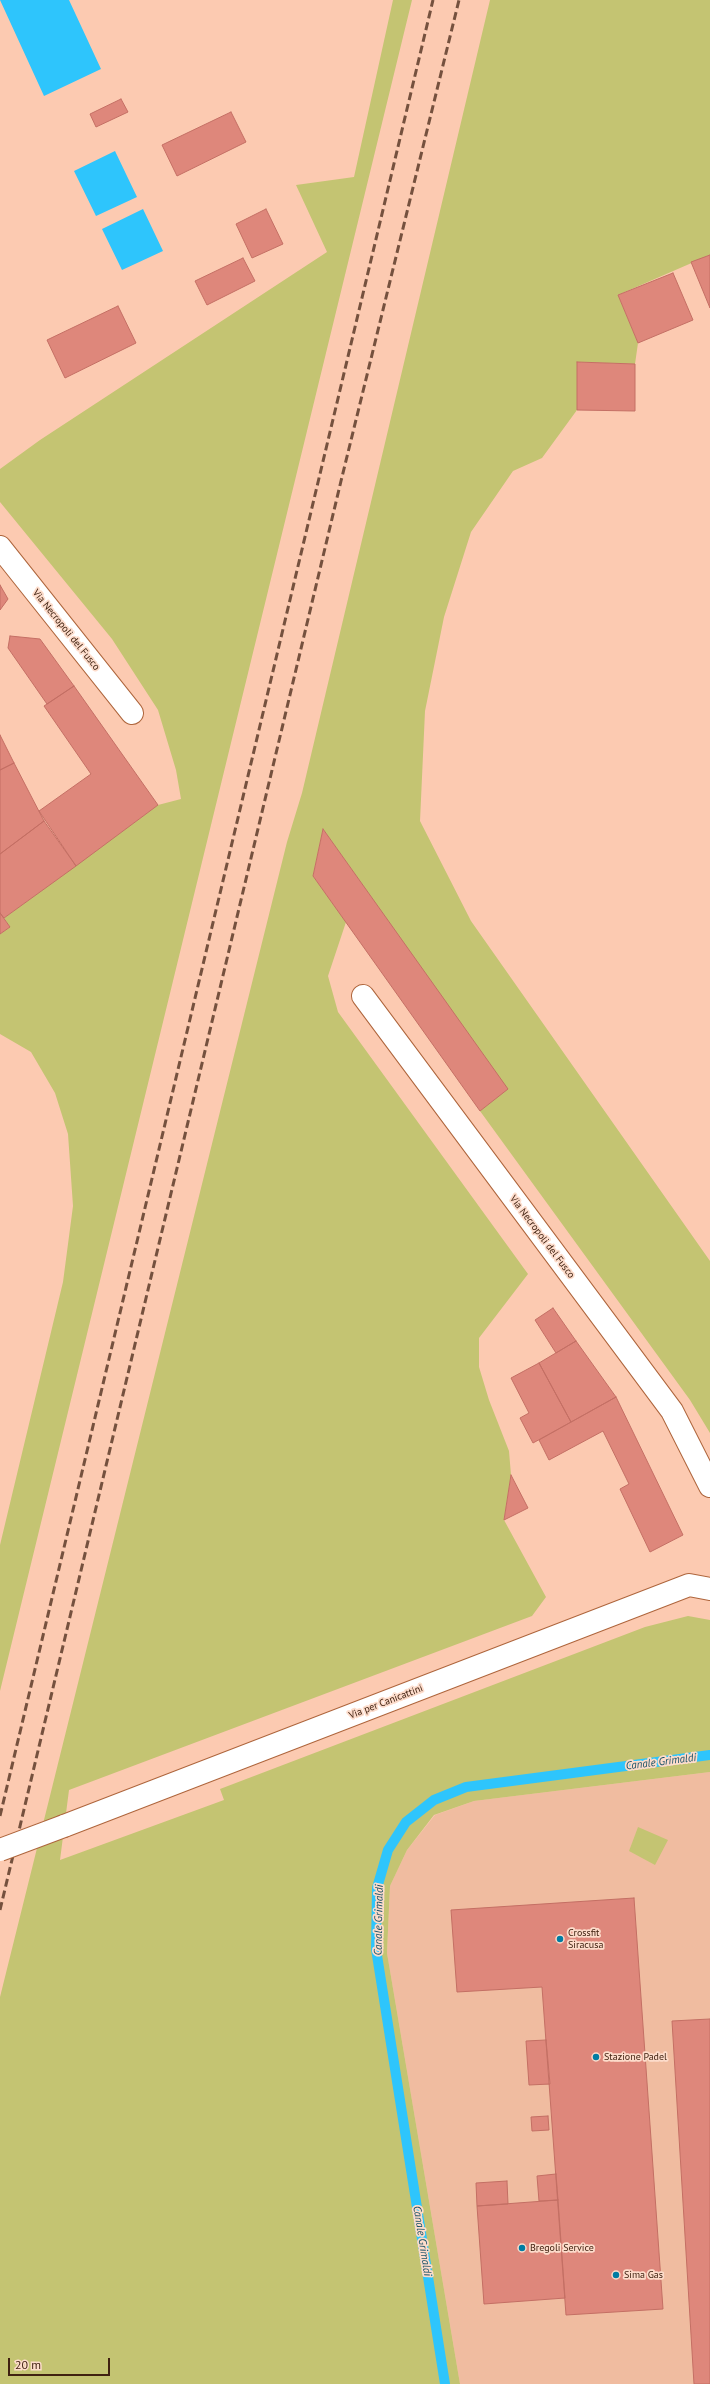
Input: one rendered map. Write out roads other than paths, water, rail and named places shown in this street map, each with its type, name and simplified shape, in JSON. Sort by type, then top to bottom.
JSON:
[{"type":"street","name":"Via Necropoli del Fusco","points":[[0,547],[132,713]]},
{"type":"street","name":"Via Necropoli del Fusco","points":[[363,996],[672,1411],[710,1486]]},
{"type":"street","name":"Via per Canicattini","points":[[0,1850],[689,1585],[710,1588]]},
{"type":"water","points":[[0,0],[69,0],[101,69],[44,96]]},
{"type":"water","points":[[115,151],[137,197],[96,216],[74,171]]},
{"type":"water","points":[[143,209],[163,251],[122,270],[102,229]]},
{"type":"waterway","name":"Canale Grimaldi","points":[[445,2384],[376,1949],[377,1888],[388,1850],[406,1822],[434,1800],[466,1787],[710,1755]]},
{"type":"railway","points":[[0,1816],[433,0]]},
{"type":"railway","points":[[0,1910],[341,481],[459,0]]},
{"type":"place","name":"Crossfit Siracusa","points":[[560,1939]]},
{"type":"place","name":"Stazione Padel","points":[[596,2057]]},
{"type":"place","name":"Bregoli Service","points":[[522,2248]]},
{"type":"place","name":"Sima Gas","points":[[616,2275]]}]
